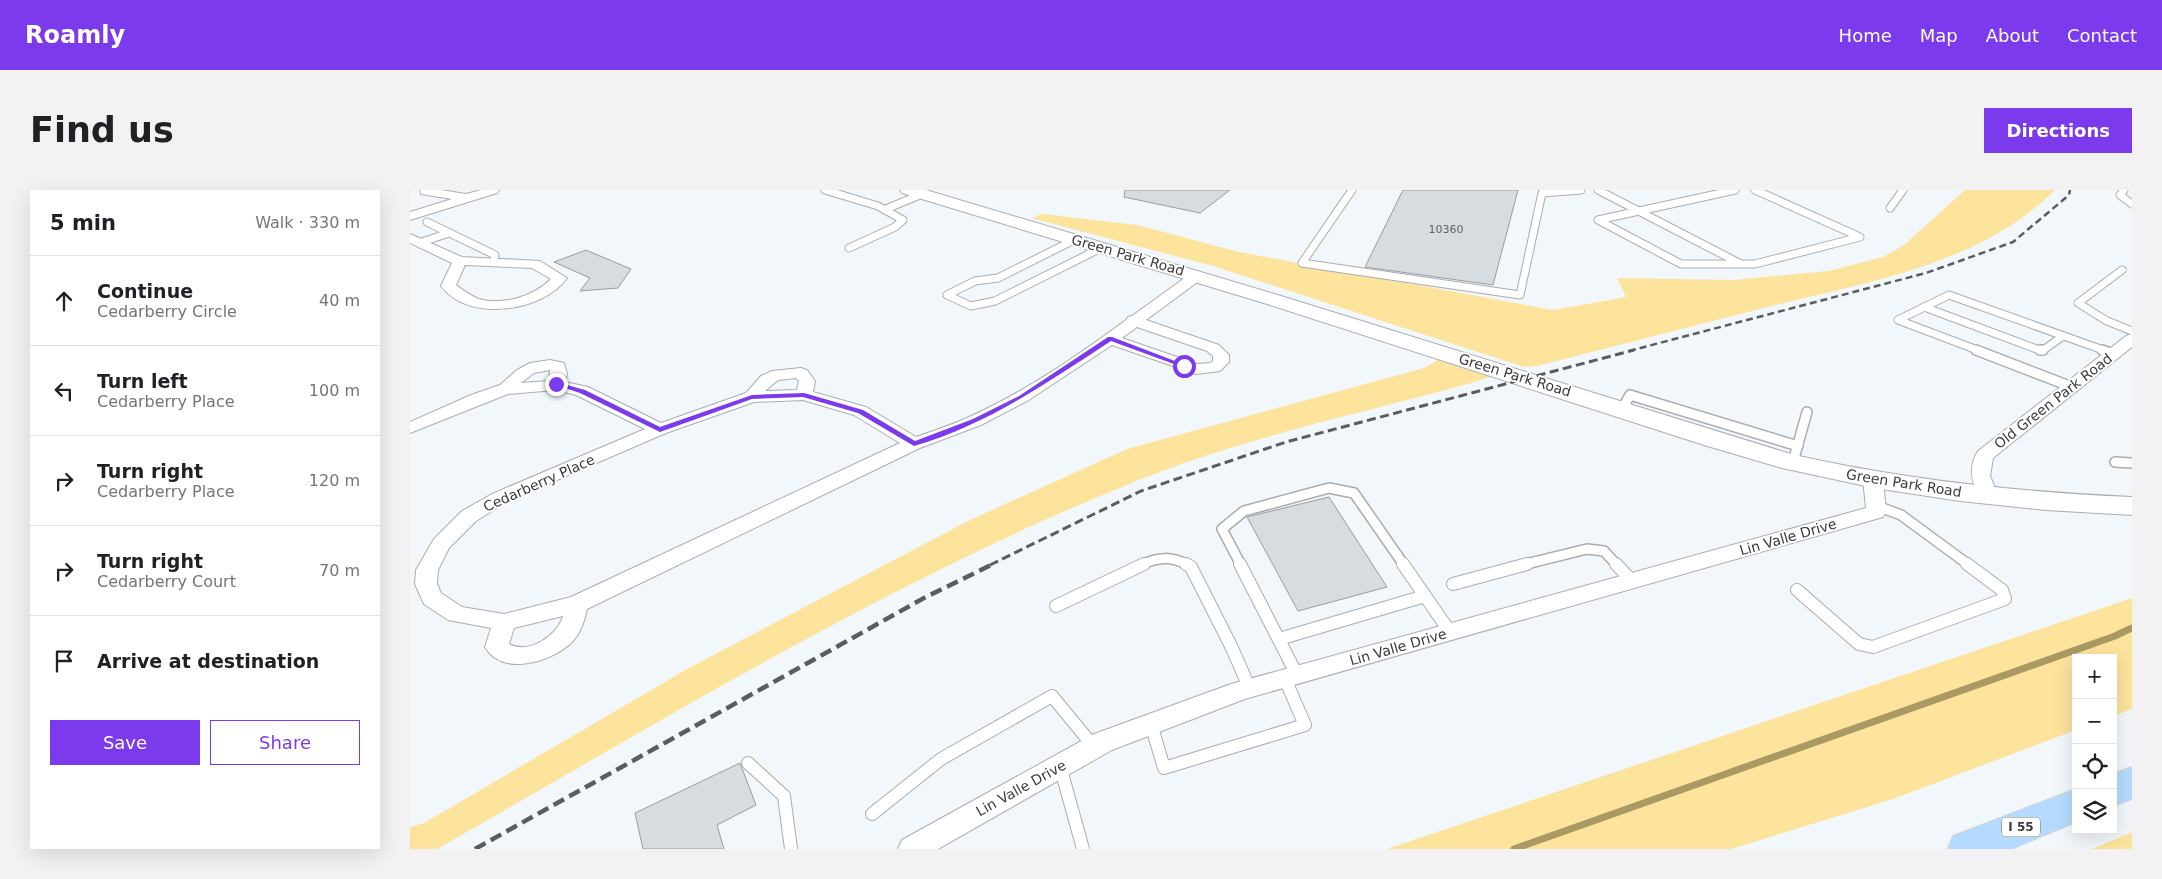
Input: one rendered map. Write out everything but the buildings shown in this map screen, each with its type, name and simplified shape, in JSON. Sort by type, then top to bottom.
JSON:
[{"type":"highway","points":[[2116,789],[2132,783]]},
{"type":"highway","name":"I 55","points":[[1967,849],[2072,807]]},
{"type":"street","points":[[410,216],[493,190]]},
{"type":"street","points":[[422,191],[469,197]]},
{"type":"street","name":"Green Park Road","points":[[915,192],[1198,275],[1622,409],[1704,437],[1795,454],[1873,480],[1988,496],[2132,506]]},
{"type":"street","points":[[414,240],[460,261],[535,264],[560,278],[544,291],[511,304],[493,305],[476,303],[448,286],[460,261]]},
{"type":"street","name":"Cedarberry Place","points":[[914,444],[860,411],[804,395],[752,397],[660,429],[499,498],[469,516],[441,544],[427,570],[426,584],[432,598],[456,614],[504,622],[576,604],[914,444],[975,421],[1021,397],[1110,338],[1198,275]]},
{"type":"street","points":[[1110,338],[1196,369],[1214,368],[1221,362],[1221,355],[1213,348],[1133,320]]},
{"type":"street","name":"Old Green Park Road","points":[[1988,496],[1980,477],[1980,465],[1985,454],[2132,339]]},
{"type":"street","points":[[410,428],[477,399],[506,390],[556,384],[582,392],[660,429]]},
{"type":"street","points":[[1873,480],[1877,506]]},
{"type":"street","name":"Lin Valle Drive","points":[[912,849],[1094,747],[1151,724],[1250,689],[1291,677],[1876,512],[1877,506]]},
{"type":"street","points":[[504,622],[497,647],[510,655],[528,654],[550,648],[570,629],[576,604]]},
{"type":"lane","points":[[825,190],[886,209],[899,215],[903,220],[901,224],[849,248]]},
{"type":"lane","points":[[1352,190],[1302,263],[1520,296],[1542,192],[1581,190]]},
{"type":"lane","points":[[1598,190],[1740,264]]},
{"type":"lane","points":[[1735,190],[1598,220],[1680,264],[1755,264],[1860,237],[1755,190]]},
{"type":"lane","points":[[1890,208],[1903,190]]},
{"type":"lane","points":[[2124,190],[2120,195],[2132,204]]},
{"type":"lane","points":[[886,209],[915,192]]},
{"type":"lane","points":[[427,222],[495,255],[494,262]]},
{"type":"lane","points":[[414,240],[449,233]]},
{"type":"lane","points":[[1074,240],[998,278],[975,281],[947,295],[971,306],[995,301],[1101,248]]},
{"type":"lane","points":[[2122,270],[2078,303],[2107,321],[2132,331]]},
{"type":"lane","points":[[2072,387],[1898,320],[1949,295],[2113,354]]},
{"type":"lane","points":[[1924,307],[2042,351],[2063,336]]},
{"type":"lane","points":[[1795,454],[1807,412]]},
{"type":"lane","points":[[2115,462],[2132,463]]},
{"type":"lane","points":[[1151,724],[1164,768],[1305,725],[1279,639],[1222,529],[1244,510],[1328,488],[1354,492],[1450,632]]},
{"type":"lane","points":[[1797,590],[1860,644],[1873,647],[2005,599],[2002,590],[1901,515],[1877,506]]},
{"type":"lane","points":[[1453,584],[1568,553],[1587,550],[1604,551],[1632,581]]},
{"type":"lane","points":[[1056,606],[1154,559],[1177,559],[1191,567],[1231,646],[1250,689]]},
{"type":"lane","points":[[1279,639],[1425,596]]},
{"type":"lane","points":[[872,814],[942,759],[1052,696],[1094,747]]},
{"type":"lane","points":[[748,763],[784,796],[791,849]]},
{"type":"lane","points":[[1060,766],[1083,849]]},
{"type":"shaded area","points":[[1965,190],[2055,190],[2025,216],[1992,236],[1957,253],[1920,267],[1844,289],[1537,366],[1524,367],[1213,266],[1031,218],[1043,214],[1137,225],[1239,252],[1553,310],[1626,297],[1617,278],[1732,280],[1829,271],[1883,257],[1904,245]]},
{"type":"shaded area","points":[[1439,359],[1493,376],[1299,428],[1215,453],[1134,482],[1043,521],[866,607],[779,654],[437,849],[410,849],[410,827],[424,823],[687,669],[970,520],[1127,449],[1424,368]]},
{"type":"shaded area","points":[[2132,598],[2132,709],[2117,715],[2117,654],[2072,654],[2072,732],[1893,799],[1731,849],[1387,849]]},
{"type":"shaded area","points":[[2132,832],[2132,849],[2092,849]]},
{"type":"waterway","points":[[1514,849],[2115,636],[2132,628]]},
{"type":"railway","points":[[1629,351],[1926,273],[2013,242],[2069,195],[2070,190]]},
{"type":"railway","points":[[990,565],[1141,491],[1286,442],[1634,350]]},
{"type":"railway","points":[[475,849],[924,598],[993,564]]},
{"type":"route","points":[[556,384],[582,392],[660,429],[752,397],[804,395],[860,411],[914,444],[975,421],[1021,397],[1110,338],[1184,366]]}]
